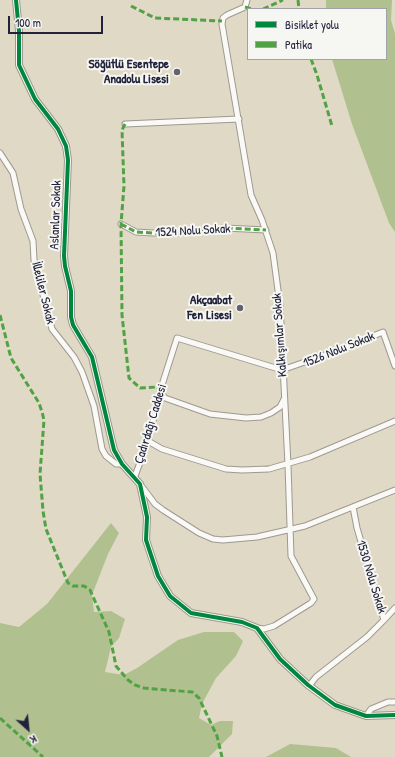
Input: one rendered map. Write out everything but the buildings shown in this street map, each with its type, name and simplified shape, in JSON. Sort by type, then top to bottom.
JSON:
[{"type":"street","name":"Aslanlar Sokak","points":[[16,0],[19,31],[19,65],[35,99],[58,129],[66,146],[68,160],[64,256],[71,291],[71,317],[73,325],[92,357],[114,450],[122,464],[135,476]]},
{"type":"street","name":"Kalkışımlar Sokak","points":[[247,0],[245,7],[227,15],[223,18],[222,24],[251,195],[266,230],[273,253],[279,298],[282,370],[285,399],[291,556],[314,599],[311,603],[274,626],[264,629],[257,628]]},
{"type":"street","points":[[125,124],[239,119]]},
{"type":"street","name":"İlleliler Sokak","points":[[0,153],[13,173],[22,209],[33,241],[34,260],[52,329],[74,356],[82,372],[94,406],[104,453],[110,460],[122,464]]},
{"type":"street","name":"1524 Nolu Sokak","points":[[121,224],[136,232],[153,233],[225,228],[266,230]]},
{"type":"street","name":"1526 Nolu Sokak","points":[[282,370],[336,352],[383,332],[395,366]]},
{"type":"street","name":"Çadırdağı Caddesi","points":[[257,628],[242,622],[191,613],[170,596],[158,576],[146,540],[147,517],[140,484],[135,476],[148,440],[177,338],[282,370]]},
{"type":"street","points":[[161,392],[165,398],[210,414],[246,418],[260,417],[271,413],[280,407],[285,399]]},
{"type":"street","points":[[148,440],[162,449],[226,469],[269,469],[288,465],[395,421]]},
{"type":"street","points":[[140,484],[155,504],[199,533],[213,539],[240,539],[290,531],[395,490]]},
{"type":"street","name":"1530 Nolu Sokak","points":[[310,686],[316,677],[367,637],[384,620],[357,528],[353,507]]},
{"type":"street","points":[[384,620],[395,608]]},
{"type":"street","points":[[257,628],[280,659],[310,686],[335,705],[366,716],[395,715]]},
{"type":"street","points":[[366,716],[371,709],[388,702],[395,702]]},
{"type":"green space","points":[[326,0],[392,0],[391,20],[395,34],[395,232],[389,223],[352,124],[332,60],[387,60],[387,8],[326,8]]},
{"type":"green space","points":[[111,523],[119,533],[108,554],[92,595],[94,612],[111,611],[125,619],[119,638],[111,647],[105,672],[124,675],[178,640],[204,632],[234,632],[243,641],[236,656],[216,678],[202,704],[199,718],[211,725],[220,721],[233,721],[232,734],[209,757],[0,757],[0,623],[19,627],[47,604]]},
{"type":"green space","points":[[290,744],[336,748],[351,757],[266,757]]},
{"type":"marked path","points":[[265,8],[283,0]]},
{"type":"marked path","points":[[298,0],[299,8]]},
{"type":"marked path","points":[[131,6],[155,18],[222,21]]},
{"type":"marked path","points":[[311,60],[332,126]]},
{"type":"marked path","points":[[125,124],[122,130],[124,186],[121,224],[122,315],[129,378],[140,388],[157,387],[161,392]]},
{"type":"marked path","points":[[121,224],[136,232],[153,233],[179,233],[225,228],[266,230]]},
{"type":"marked path","points":[[0,315],[11,358],[39,403],[42,412],[44,420],[40,474],[43,511],[46,529],[68,583],[73,586],[84,586],[90,590],[109,632],[116,666],[128,680],[135,685],[144,688],[192,692],[199,698],[217,736],[222,757]]},
{"type":"marked path","points":[[0,718],[43,757]]},
{"type":"cycle path","points":[[16,0],[19,31],[19,65],[35,99],[58,129],[66,146],[68,160],[64,256],[71,291],[71,317],[73,325],[92,357],[114,450],[122,464],[140,484],[147,517],[146,540],[158,576],[170,596],[191,613],[242,622],[257,628],[280,659],[308,685],[335,705],[366,716],[395,715]]},
{"type":"place","name":"Söğütlü Esentepe Anadolu Lisesi","points":[[177,72]]},
{"type":"place","name":"Akçaabat Fen Lisesi","points":[[240,308]]}]
